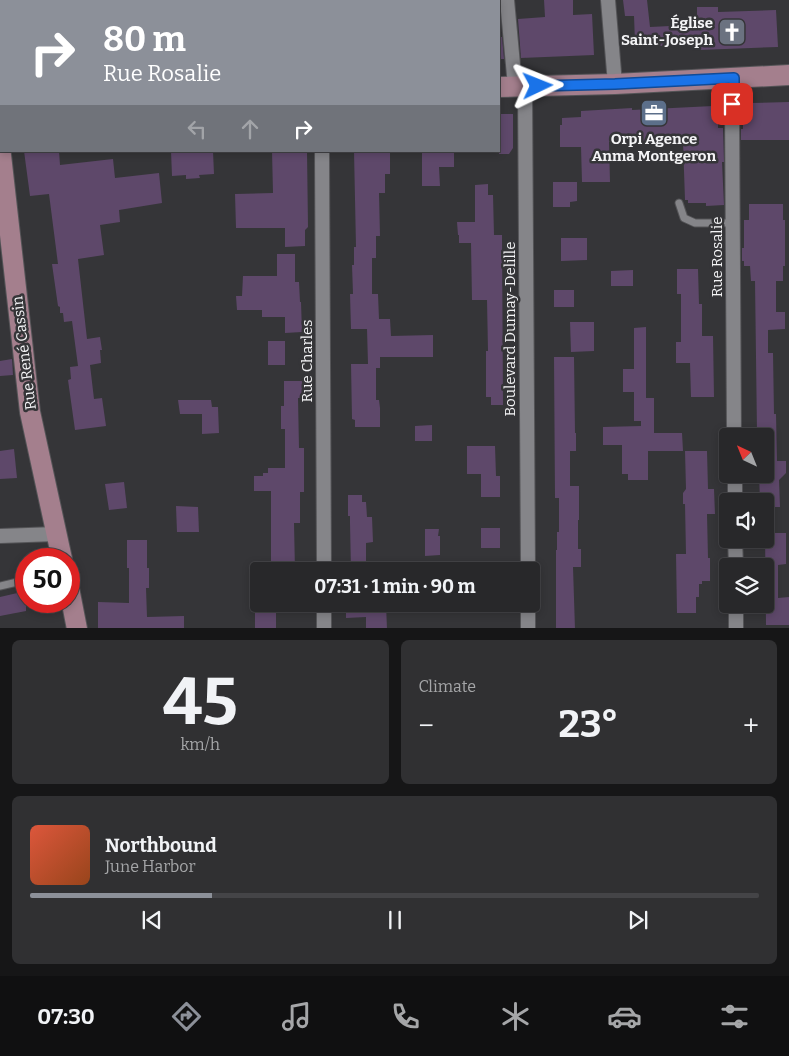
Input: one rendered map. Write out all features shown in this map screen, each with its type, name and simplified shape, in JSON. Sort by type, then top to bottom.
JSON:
[{"type":"main road","points":[[513,86],[615,84],[789,75]]},
{"type":"main road","name":"Rue René Cassin","points":[[1,152],[30,412],[59,548]]},
{"type":"main road","points":[[74,613],[77,628]]},
{"type":"street","name":"Boulevard Dumay-Delille","points":[[507,0],[513,86],[528,562]]},
{"type":"street","points":[[608,0],[615,84]]},
{"type":"street","name":"Rue Rosalie","points":[[734,78],[732,104],[734,428]]},
{"type":"street","name":"Rue Charles","points":[[322,152],[324,562]]},
{"type":"street","points":[[0,536],[56,534]]},
{"type":"street","points":[[324,612],[324,628]]},
{"type":"street","points":[[528,612],[528,628]]},
{"type":"street","points":[[736,613],[736,628]]},
{"type":"lane","points":[[679,203],[684,218],[695,223],[733,223]]},
{"type":"lane","points":[[0,586],[15,583]]},
{"type":"building","points":[[544,0],[573,0],[573,15],[592,14],[594,55],[521,58],[518,19],[545,17]]},
{"type":"building","name":"Église Saint-Joseph","points":[[623,0],[647,0],[650,27],[690,25],[697,17],[697,7],[718,7],[718,12],[776,10],[778,47],[699,50],[698,44],[640,47],[635,43],[634,16],[625,16]]},
{"type":"building","points":[[500,37],[502,37],[504,59],[500,59]]},
{"type":"building","points":[[789,102],[789,140],[741,140],[743,110],[750,103]]},
{"type":"building","points":[[713,106],[718,111],[718,128],[723,128],[724,205],[706,206],[706,203],[688,203],[688,200],[685,200],[683,142],[635,145],[635,142],[609,142],[610,182],[582,182],[581,147],[560,147],[560,125],[562,125],[562,118],[581,117],[581,111]]},
{"type":"building","points":[[500,114],[513,114],[513,148],[509,154],[499,154]]},
{"type":"building","points":[[24,152],[59,152],[60,165],[113,159],[115,178],[159,173],[162,203],[119,210],[120,222],[100,225],[104,255],[78,259],[87,339],[100,337],[101,363],[90,365],[94,399],[102,398],[106,426],[75,430],[68,380],[71,379],[70,367],[78,366],[72,321],[64,322],[63,313],[60,313],[60,307],[58,306],[52,264],[58,264],[49,194],[30,196]]},
{"type":"building","points":[[171,152],[213,152],[214,174],[199,175],[200,178],[186,179],[186,175],[172,176]]},
{"type":"building","points":[[272,152],[307,152],[308,227],[305,230],[305,246],[285,247],[285,228],[236,228],[235,194],[273,193]]},
{"type":"building","points":[[354,152],[390,152],[390,174],[385,174],[385,193],[379,193],[380,236],[376,236],[376,258],[372,258],[372,294],[378,294],[379,319],[390,319],[391,336],[433,335],[433,357],[380,357],[380,368],[376,368],[376,400],[379,400],[380,427],[355,427],[355,420],[352,419],[351,364],[368,364],[367,329],[351,329],[350,294],[353,294],[352,265],[354,265],[354,247],[356,247]]},
{"type":"building","points":[[422,152],[454,152],[454,167],[439,167],[440,186],[422,186]]},
{"type":"building","points":[[553,182],[577,182],[577,201],[570,202],[570,207],[553,207]]},
{"type":"building","points":[[488,184],[488,195],[493,195],[494,235],[502,235],[503,405],[491,405],[491,397],[486,397],[486,351],[488,351],[487,300],[472,300],[471,243],[459,243],[457,222],[475,222],[475,185]]},
{"type":"building","points":[[749,204],[783,204],[785,266],[783,266],[783,281],[776,281],[776,312],[785,312],[785,329],[768,330],[768,353],[773,353],[777,461],[786,461],[786,473],[779,480],[780,507],[774,507],[774,493],[760,493],[759,483],[774,483],[774,428],[757,428],[755,281],[751,281],[750,266],[744,266],[744,261],[742,261],[744,220],[749,220]]},
{"type":"building","points":[[561,238],[587,238],[587,260],[561,261]]},
{"type":"building","points":[[277,254],[295,254],[295,282],[299,282],[302,332],[285,333],[285,317],[262,317],[262,310],[237,310],[236,296],[242,296],[243,276],[277,276]]},
{"type":"building","points":[[677,269],[698,269],[699,304],[702,304],[702,336],[713,336],[714,397],[691,397],[690,363],[676,363],[676,342],[681,342],[681,294],[677,294]]},
{"type":"building","points":[[633,270],[633,286],[611,286],[611,271]]},
{"type":"building","points":[[554,290],[574,290],[574,307],[554,307]]},
{"type":"building","points":[[570,322],[594,322],[594,351],[571,352]]},
{"type":"building","points":[[646,327],[646,398],[654,398],[654,433],[682,433],[683,451],[648,451],[648,480],[628,480],[628,474],[622,474],[622,445],[603,445],[603,427],[641,426],[641,421],[634,421],[634,392],[623,392],[623,369],[634,369],[634,328]]},
{"type":"building","points":[[268,341],[285,341],[285,365],[268,365]]},
{"type":"building","points":[[554,357],[574,357],[576,451],[570,451],[570,486],[579,486],[578,549],[581,549],[581,567],[573,567],[575,628],[556,628],[556,550],[557,532],[559,532],[559,498],[555,498]]},
{"type":"building","points":[[12,359],[13,375],[0,376],[0,361]]},
{"type":"building","points":[[284,381],[302,381],[302,398],[298,398],[299,448],[304,448],[304,492],[300,492],[300,523],[294,523],[295,562],[271,562],[271,491],[254,491],[254,476],[263,476],[263,473],[268,473],[268,468],[285,468],[285,429],[281,429],[281,406],[284,406]]},
{"type":"building","points":[[178,400],[211,400],[212,407],[218,407],[219,433],[202,434],[202,414],[180,414]]},
{"type":"building","points":[[432,425],[432,441],[415,441],[415,426]]},
{"type":"building","points":[[467,446],[495,446],[496,476],[500,476],[500,497],[481,497],[481,474],[467,474]]},
{"type":"building","points":[[14,449],[17,478],[0,479],[0,451]]},
{"type":"building","points":[[685,451],[707,451],[708,489],[714,489],[715,514],[707,514],[710,581],[702,581],[702,584],[699,584],[699,597],[696,597],[696,613],[677,613],[676,554],[686,554],[685,504],[683,504],[683,493],[686,489]]},
{"type":"building","points":[[124,482],[127,508],[109,510],[105,484]]},
{"type":"building","points":[[348,495],[362,495],[362,502],[366,502],[367,517],[372,517],[373,542],[366,543],[366,562],[351,562],[350,516],[348,516]]},
{"type":"building","points":[[176,506],[198,507],[199,532],[177,532]]},
{"type":"building","points":[[481,528],[500,528],[500,548],[481,548]]},
{"type":"building","points":[[425,529],[439,529],[440,555],[425,556]]},
{"type":"building","points":[[774,533],[786,533],[786,564],[778,565],[778,598],[789,597],[789,625],[766,625],[766,613],[774,613],[774,558],[765,558],[765,548],[774,548]]},
{"type":"building","points":[[127,540],[147,540],[149,588],[146,588],[147,617],[184,616],[184,628],[98,628],[98,602],[129,603],[129,568],[127,568]]},
{"type":"building","points":[[15,594],[16,613],[0,616],[0,597]]},
{"type":"building","points":[[255,612],[276,612],[276,628],[255,628]]},
{"type":"building","points":[[346,612],[386,612],[387,628],[366,628],[366,617],[346,618]]},
{"type":"place","name":"Église Saint-Joseph","points":[[732,32]]},
{"type":"place","name":"Orpi Agence Anma Montgeron","points":[[654,113]]},
{"type":"route","points":[[538,86],[734,78],[732,104]]}]
